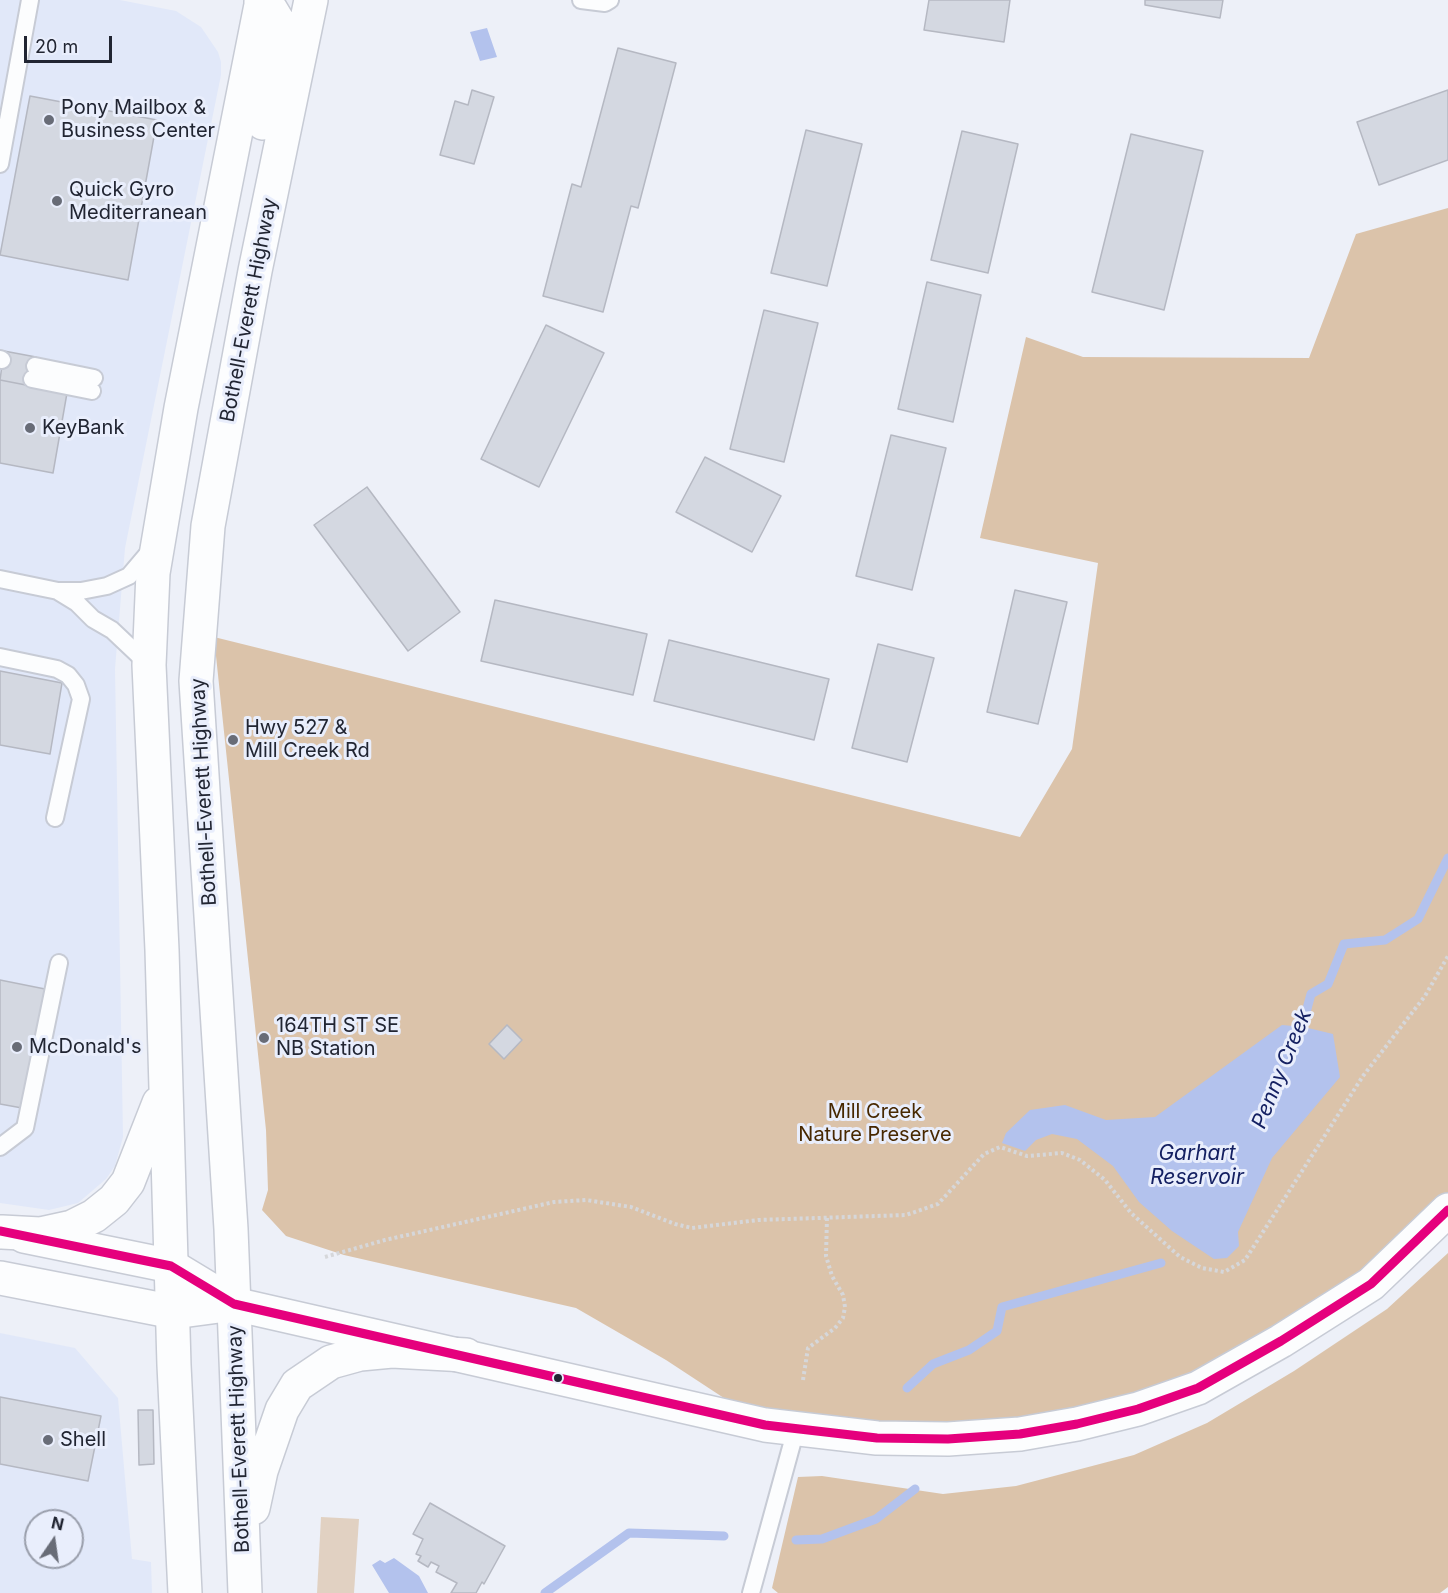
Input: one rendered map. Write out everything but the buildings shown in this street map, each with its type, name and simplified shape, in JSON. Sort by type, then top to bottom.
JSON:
[{"type":"main road","points":[[255,271],[252,188],[280,25],[271,10],[261,1]]},
{"type":"main road","points":[[185,1593],[149,665],[153,573],[261,1]]},
{"type":"main road","name":"Bothell-Everett Highway","points":[[245,1593],[234,1304],[196,681],[208,526],[308,1]]},
{"type":"main road","points":[[1,1232],[40,1233],[72,1227],[94,1216],[114,1200],[128,1182],[141,1153],[166,1084]]},
{"type":"main road","points":[[1,1232],[171,1266],[234,1304],[466,1355],[765,1425],[877,1438],[948,1439],[1020,1434],[1138,1409],[1198,1388],[1281,1341],[1371,1284],[1448,1210]]},
{"type":"main road","points":[[0,1278],[174,1312],[234,1304]]},
{"type":"main road","points":[[243,1550],[261,1471],[282,1410],[297,1385],[331,1362],[360,1354],[392,1351],[466,1355]]},
{"type":"lane","points":[[0,164],[30,0]]},
{"type":"lane","points":[[581,0],[605,3],[610,0]]},
{"type":"lane","points":[[34,372],[93,384]]},
{"type":"lane","points":[[0,579],[58,591],[90,590],[107,586],[129,576],[156,543],[160,528]]},
{"type":"lane","points":[[58,591],[76,603],[93,619],[112,630],[149,665]]},
{"type":"lane","points":[[0,657],[57,669],[68,675],[81,699],[55,818]]},
{"type":"lane","points":[[0,1147],[25,1128],[59,963]]},
{"type":"lane","points":[[751,1593],[796,1429]]},
{"type":"path","points":[[326,1257],[385,1240],[554,1202],[586,1200],[631,1207],[692,1228],[758,1220],[906,1215],[938,1204],[984,1154],[1000,1147],[1027,1156],[1062,1153],[1080,1161],[1105,1180],[1131,1213],[1180,1257],[1202,1268],[1224,1272],[1235,1268],[1245,1260],[1363,1076],[1425,996],[1448,956]]},
{"type":"path","points":[[803,1380],[808,1348],[835,1328],[843,1318],[845,1307],[843,1295],[832,1276],[826,1256],[827,1217]]},
{"type":"shaded area","points":[[0,0],[120,0],[176,11],[201,27],[218,52],[221,62],[221,75],[125,548],[115,669],[123,1137],[115,1166],[106,1179],[78,1203],[49,1210],[0,1203]]},
{"type":"shaded area","points":[[0,1333],[75,1348],[118,1398],[132,1559],[151,1562],[152,1593],[0,1593]]},
{"type":"shaded area","points":[[321,1517],[359,1519],[354,1593],[317,1593]]},
{"type":"green space","name":"Mill Creek Nature Preserve","points":[[1448,208],[1448,1210],[1281,1341],[1077,1424],[765,1425],[666,1360],[576,1308],[344,1255],[286,1236],[262,1210],[268,1190],[266,1130],[214,637],[1020,837],[1072,749],[1098,563],[980,538],[1026,337],[1083,357],[1309,358],[1356,234]]},
{"type":"green space","points":[[1448,1253],[1448,1587],[1440,1593],[778,1593],[772,1588],[798,1477],[822,1476],[943,1494],[1016,1486],[1134,1455],[1207,1423],[1294,1371],[1387,1309]]},
{"type":"water","points":[[487,28],[497,57],[480,61],[470,32]]},
{"type":"water","name":"Garhart Reservoir","points":[[1282,1025],[1304,1027],[1333,1034],[1340,1077],[1272,1158],[1238,1232],[1239,1246],[1227,1258],[1214,1259],[1172,1231],[1139,1202],[1113,1166],[1077,1139],[1052,1134],[1036,1140],[1025,1151],[1002,1143],[1006,1133],[1030,1110],[1065,1105],[1106,1120],[1155,1117]]},
{"type":"water","points":[[394,1558],[419,1576],[428,1593],[389,1593],[372,1565],[380,1560],[385,1563]]},
{"type":"waterway","name":"Penny Creek","points":[[1299,1038],[1311,994],[1328,984],[1344,944],[1385,940],[1418,919],[1448,858]]},
{"type":"waterway","name":"Penny Creek","points":[[907,1388],[933,1364],[969,1350],[997,1331],[1002,1307],[1161,1263]]},
{"type":"waterway","name":"Penny Creek","points":[[796,1540],[822,1539],[876,1519],[915,1489]]},
{"type":"waterway","name":"Penny Creek","points":[[545,1593],[629,1533],[724,1536]]},
{"type":"transit line","points":[[0,1231],[171,1266],[234,1304],[765,1425],[877,1438],[948,1439],[1020,1434],[1077,1424],[1138,1409],[1198,1388],[1281,1341],[1371,1284],[1448,1210]]},
{"type":"place","name":"Pony Mailbox & Business Center","points":[[49,120]]},
{"type":"place","name":"Quick Gyro Mediterranean","points":[[57,201]]},
{"type":"place","name":"KeyBank","points":[[30,428]]},
{"type":"place","name":"Hwy 527 & Mill Creek Rd","points":[[233,740]]},
{"type":"place","name":"164TH ST SE NB Station","points":[[264,1038]]},
{"type":"place","name":"McDonald's","points":[[17,1047]]},
{"type":"place","name":"Shell","points":[[48,1440]]}]
